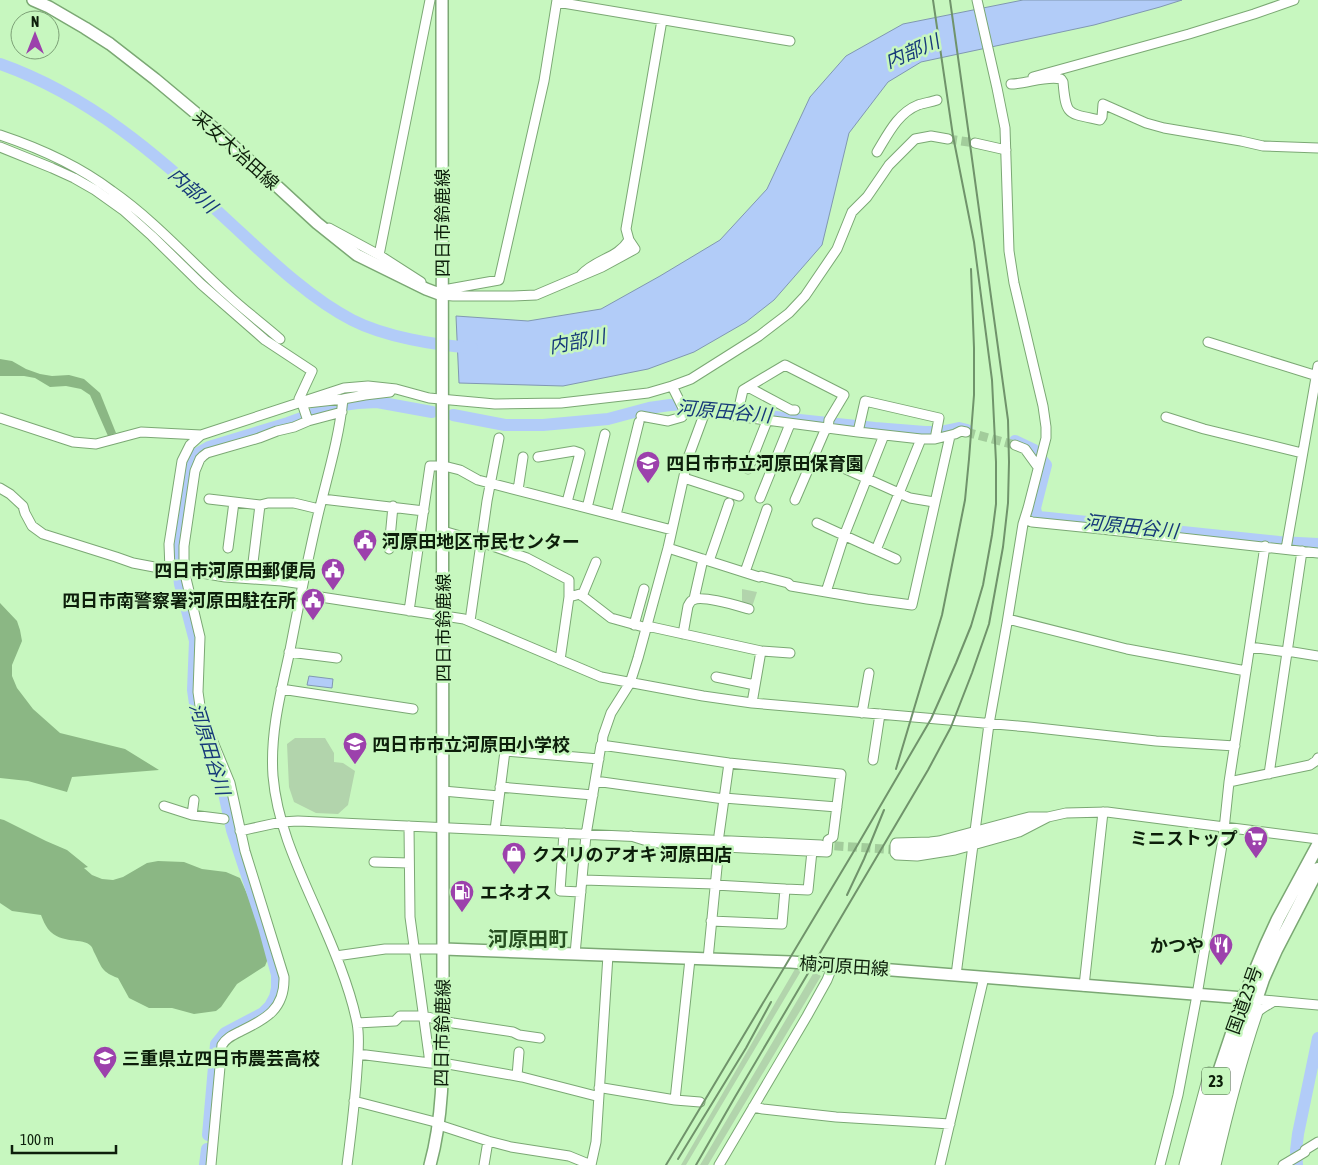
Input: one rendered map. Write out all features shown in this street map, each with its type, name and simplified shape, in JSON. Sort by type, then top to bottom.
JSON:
[{"type":"highway","name":"国道23号","points":[[1206,1165],[1221,1104],[1266,945],[1318,845]]},
{"type":"highway","name":"国道23号","points":[[1194,1165],[1218,1074],[1250,999],[1263,979],[1318,869]]},
{"type":"main road","name":"采女大治田線","points":[[33,0],[85,28],[140,67],[216,130],[317,223],[356,255],[442,295]]},
{"type":"main road","name":"四日市鈴鹿線","points":[[430,1165],[439,1124],[443,1063],[442,0]]},
{"type":"main road","name":"楠河原田線","points":[[444,949],[833,965],[1250,999]]},
{"type":"street","points":[[379,254],[430,0]]},
{"type":"street","points":[[975,831],[989,724],[1023,524],[1046,432],[1043,406],[1014,283],[1009,251],[1005,128],[977,0]]},
{"type":"street","points":[[1011,84],[1054,70],[1189,34],[1294,0]]},
{"type":"street","points":[[442,295],[449,289],[499,280],[544,81],[557,1],[790,41]]},
{"type":"street","points":[[442,295],[536,295],[581,275],[588,268],[624,248],[629,240],[626,229],[662,20]]},
{"type":"street","points":[[996,84],[1021,84],[1057,78],[1063,82],[1065,105],[1069,111],[1077,115],[1100,120],[1104,104],[1146,123],[1164,128],[1241,140],[1263,146],[1318,148]]},
{"type":"street","points":[[878,152],[896,122],[907,111],[918,105],[937,100]]},
{"type":"street","points":[[0,135],[70,165],[111,190],[145,216],[228,295],[280,339]]},
{"type":"street","points":[[210,1165],[222,1045],[227,1039],[260,1022],[272,1013],[280,1001],[284,988],[284,977],[240,831],[230,783],[200,706],[198,692],[200,637],[189,595],[177,570],[169,544],[182,461],[190,445],[201,436],[344,388],[368,386],[396,388],[429,398],[443,397],[495,404],[561,403],[648,393],[691,379],[759,336],[789,313],[805,296],[837,249],[852,212],[868,197],[889,165],[915,139],[931,136],[948,140]]},
{"type":"street","points":[[975,143],[1006,150]]},
{"type":"street","points":[[0,148],[74,178],[123,210],[201,284],[265,340],[312,371],[299,398],[307,418]]},
{"type":"street","points":[[317,223],[379,254],[420,281],[426,289]]},
{"type":"street","points":[[1208,342],[1317,376]]},
{"type":"street","points":[[738,415],[743,390],[786,365],[844,394],[795,500]]},
{"type":"street","points":[[1287,544],[1318,366]]},
{"type":"street","points":[[616,515],[640,419],[668,421],[682,417],[682,406],[672,386]]},
{"type":"street","points":[[748,387],[791,410],[795,410]]},
{"type":"street","points":[[177,570],[184,546],[195,471],[200,458],[207,453],[294,427],[307,418],[342,406],[364,395],[392,392],[396,388]]},
{"type":"street","points":[[859,428],[865,401],[939,418],[936,434]]},
{"type":"street","points":[[302,403],[342,406]]},
{"type":"street","points":[[342,406],[281,689],[272,754],[273,778],[281,822],[294,858],[336,956],[357,1023],[358,1054],[347,1165]]},
{"type":"street","points":[[682,406],[705,412],[738,415],[767,421],[859,428],[884,435],[921,439],[936,434],[950,436],[961,431],[966,432]]},
{"type":"street","points":[[575,954],[586,834],[603,736],[612,714],[630,683],[668,548],[688,458],[705,412]]},
{"type":"street","points":[[0,418],[74,442],[96,444],[141,432],[201,436]]},
{"type":"street","points":[[1166,418],[1302,453]]},
{"type":"street","points":[[748,468],[767,421]]},
{"type":"street","points":[[760,498],[790,424]]},
{"type":"street","points":[[587,508],[605,434]]},
{"type":"street","points":[[826,592],[844,536],[884,435]]},
{"type":"street","points":[[668,548],[759,577],[788,583],[791,586],[912,605],[950,436]]},
{"type":"street","points":[[470,621],[498,438]]},
{"type":"street","points":[[876,550],[921,439]]},
{"type":"street","points":[[1014,445],[1026,449],[1040,461]]},
{"type":"street","points":[[538,457],[574,451],[580,453],[567,502]]},
{"type":"street","points":[[518,490],[524,457]]},
{"type":"street","points":[[409,611],[430,466],[436,466]]},
{"type":"street","points":[[448,467],[460,470],[478,480],[672,530]]},
{"type":"street","points":[[841,467],[910,498],[934,502]]},
{"type":"street","points":[[684,478],[739,496]]},
{"type":"street","points":[[0,488],[23,506],[32,526],[43,534],[133,563],[225,577],[303,584]]},
{"type":"street","points":[[209,499],[260,504],[294,503],[319,509]]},
{"type":"street","points":[[322,499],[424,510]]},
{"type":"street","points":[[228,548],[234,502]]},
{"type":"street","points":[[683,634],[688,606],[694,599],[706,560],[729,503]]},
{"type":"street","points":[[251,579],[260,504]]},
{"type":"street","points":[[389,549],[393,506]]},
{"type":"street","points":[[744,572],[766,509]]},
{"type":"street","points":[[1025,519],[1032,522],[1265,546],[1287,544],[1302,551],[1318,553]]},
{"type":"street","points":[[817,524],[896,559]]},
{"type":"street","points":[[443,531],[527,558],[569,580],[569,598],[560,660]]},
{"type":"street","points":[[1160,1165],[1178,1095],[1197,995],[1224,827],[1229,782],[1265,546]]},
{"type":"street","points":[[1269,774],[1302,551]]},
{"type":"street","points":[[582,596],[596,562]]},
{"type":"street","points":[[634,625],[644,589]]},
{"type":"street","points":[[301,594],[470,621],[601,677],[703,696],[752,703],[1029,727],[1156,741],[1235,746]]},
{"type":"street","points":[[569,598],[580,594],[611,618],[634,625],[761,651],[790,653]]},
{"type":"street","points":[[694,599],[708,599],[749,609]]},
{"type":"street","points":[[1008,619],[1127,649],[1246,671]]},
{"type":"street","points":[[1250,647],[1318,656]]},
{"type":"street","points":[[752,703],[761,651]]},
{"type":"street","points":[[289,652],[337,658]]},
{"type":"street","points":[[862,713],[869,673]]},
{"type":"street","points":[[716,677],[756,685]]},
{"type":"street","points":[[281,689],[413,708]]},
{"type":"street","points":[[873,760],[880,714]]},
{"type":"street","points":[[412,742],[443,744]]},
{"type":"street","points":[[240,831],[281,822],[298,821],[564,834],[824,842],[832,837],[841,774],[728,763],[602,745]]},
{"type":"street","points":[[495,830],[505,751],[599,759]]},
{"type":"street","points":[[1229,782],[1310,766],[1318,758]]},
{"type":"street","points":[[719,835],[728,763]]},
{"type":"street","points":[[596,781],[724,799],[837,807]]},
{"type":"street","points":[[443,791],[500,791],[593,795]]},
{"type":"street","points":[[192,815],[194,800]]},
{"type":"street","points":[[164,806],[192,815],[224,819]]},
{"type":"street","points":[[1084,986],[1103,812]]},
{"type":"street","points":[[901,850],[939,848],[1066,813],[1103,812],[1318,839]]},
{"type":"street","points":[[1029,817],[1048,817],[1019,832],[955,850],[917,856],[897,855],[895,853],[896,843],[930,842],[957,837],[1029,817]]},
{"type":"street","points":[[409,826],[410,917],[430,1063]]},
{"type":"street","points":[[630,836],[664,832],[824,842]]},
{"type":"street","points":[[564,834],[560,891],[581,892]]},
{"type":"street","points":[[630,836],[665,844],[827,852],[824,842]]},
{"type":"street","points":[[956,975],[973,845]]},
{"type":"street","points":[[708,959],[720,847]]},
{"type":"street","points":[[582,880],[808,890],[812,851]]},
{"type":"street","points":[[374,862],[409,863]]},
{"type":"street","points":[[711,921],[782,924],[785,889]]},
{"type":"street","points":[[336,956],[385,948],[444,949]]},
{"type":"street","points":[[354,1101],[439,1124],[488,1141],[511,1147],[569,1156],[591,1165],[596,1142],[608,955]]},
{"type":"street","points":[[675,1100],[690,959]]},
{"type":"street","points":[[719,1165],[807,1016],[833,965]]},
{"type":"street","points":[[940,1165],[984,978]]},
{"type":"street","points":[[1250,999],[1318,1005]]},
{"type":"street","points":[[1216,1165],[1229,1110],[1258,1012],[1274,1001]]},
{"type":"street","points":[[357,1023],[395,1021],[400,1016],[423,1016],[540,1038]]},
{"type":"street","points":[[517,1076],[519,1052]]},
{"type":"street","points":[[358,1054],[443,1063],[517,1076],[596,1096],[603,1088],[675,1100],[700,1102]]},
{"type":"street","points":[[1184,1165],[1208,1072],[1218,1074]]},
{"type":"street","points":[[753,1107],[836,1117],[950,1124]]},
{"type":"street","points":[[484,1165],[488,1141]]},
{"type":"street","points":[[1283,1165],[1318,1142]]},
{"type":"green space","points":[[0,359],[12,361],[40,374],[52,376],[69,375],[84,379],[100,393],[116,433],[108,436],[90,395],[81,389],[66,386],[50,387],[35,378],[24,376],[0,376]]},
{"type":"green space","points":[[742,589],[757,592],[752,607],[742,603]]},
{"type":"green space","points":[[0,603],[17,621],[20,630],[22,641],[12,665],[12,676],[17,688],[33,709],[60,733],[125,749],[159,770],[72,777],[67,792],[28,781],[0,778]]},
{"type":"green space","points":[[295,738],[325,738],[334,753],[334,762],[343,763],[355,771],[348,805],[338,814],[316,813],[294,802],[289,787],[287,744]]},
{"type":"green space","points":[[0,819],[67,850],[88,867],[84,868],[92,875],[102,879],[113,880],[123,877],[147,863],[158,861],[184,862],[202,869],[226,872],[240,878],[268,941],[269,956],[265,966],[237,984],[216,1011],[194,1014],[172,1008],[149,1008],[129,998],[118,978],[103,969],[91,946],[87,943],[59,937],[53,934],[47,927],[41,915],[12,911],[0,903]]},
{"type":"green space","points":[[795,969],[801,971],[686,1165],[681,1165]]},
{"type":"green space","points":[[814,972],[821,976],[708,1165],[700,1165]]},
{"type":"water","points":[[1023,0],[1182,0],[1094,25],[921,62],[888,82],[849,133],[822,245],[774,300],[746,322],[694,352],[648,369],[563,386],[459,383],[456,316],[528,321],[601,309],[720,240],[767,189],[810,97],[846,56],[903,24]]},
{"type":"water","points":[[309,676],[333,679],[332,688],[307,685]]},
{"type":"waterway","name":"内部川","points":[[0,64],[63,92],[121,130],[175,173],[286,274],[335,310],[365,326],[395,336],[442,345],[472,348]]},
{"type":"waterway","name":"河原田谷川","points":[[208,1135],[216,1044],[225,1033],[263,1013],[270,1006],[275,997],[277,975],[264,927],[232,830],[220,775],[200,726],[196,711],[193,690],[195,641],[180,584],[177,557],[189,467],[195,455],[209,447],[288,423],[335,406],[377,402],[432,412]]},
{"type":"waterway","name":"河原田谷川","points":[[453,415],[505,425],[543,425],[608,419],[649,408],[688,404],[790,419],[875,428],[925,432],[940,432],[959,428],[967,430]]},
{"type":"waterway","name":"河原田谷川","points":[[1015,441],[1034,450],[1046,465],[1035,508],[1039,517],[1279,542],[1318,544]]},
{"type":"waterway","points":[[1297,1165],[1298,1134],[1318,1038]]},
{"type":"waterway","name":"河原田谷川","points":[[205,1165],[207,1149]]},
{"type":"tunnel","points":[[948,139],[975,143]]},
{"type":"tunnel","points":[[966,432],[1015,445]]},
{"type":"tunnel","points":[[821,845],[901,850]]},
{"type":"railway","points":[[666,1165],[931,719],[971,626],[983,585],[996,504],[992,380],[974,242],[953,136],[933,0]]},
{"type":"railway","points":[[950,0],[970,143]]},
{"type":"railway","points":[[696,1165],[928,770],[951,727],[989,624],[1003,547],[1008,503],[1008,420],[969,137]]},
{"type":"railway","points":[[896,769],[942,615],[965,500],[974,395],[971,269]]},
{"type":"railway","points":[[847,895],[884,810]]},
{"type":"railway","points":[[678,1159],[746,1048],[771,1002]]},
{"type":"place","name":"四日市市立河原田保育園","points":[[648,484]]},
{"type":"place","name":"河原田地区市民センター","points":[[365,562]]},
{"type":"place","name":"四日市河原田郵便局","points":[[333,591]]},
{"type":"place","name":"四日市南警察署河原田駐在所","points":[[313,621]]},
{"type":"place","name":"四日市市立河原田小学校","points":[[355,765]]},
{"type":"place","name":"ミニストップ","points":[[1256,859]]},
{"type":"place","name":"クスリのアオキ 河原田店","points":[[514,875]]},
{"type":"place","name":"エネオス","points":[[462,913]]},
{"type":"place","name":"かつや","points":[[1221,966]]},
{"type":"place","name":"三重県立四日市農芸高校","points":[[105,1079]]},
{"type":"district","name":"河原田町","points":[[528,938]]}]
